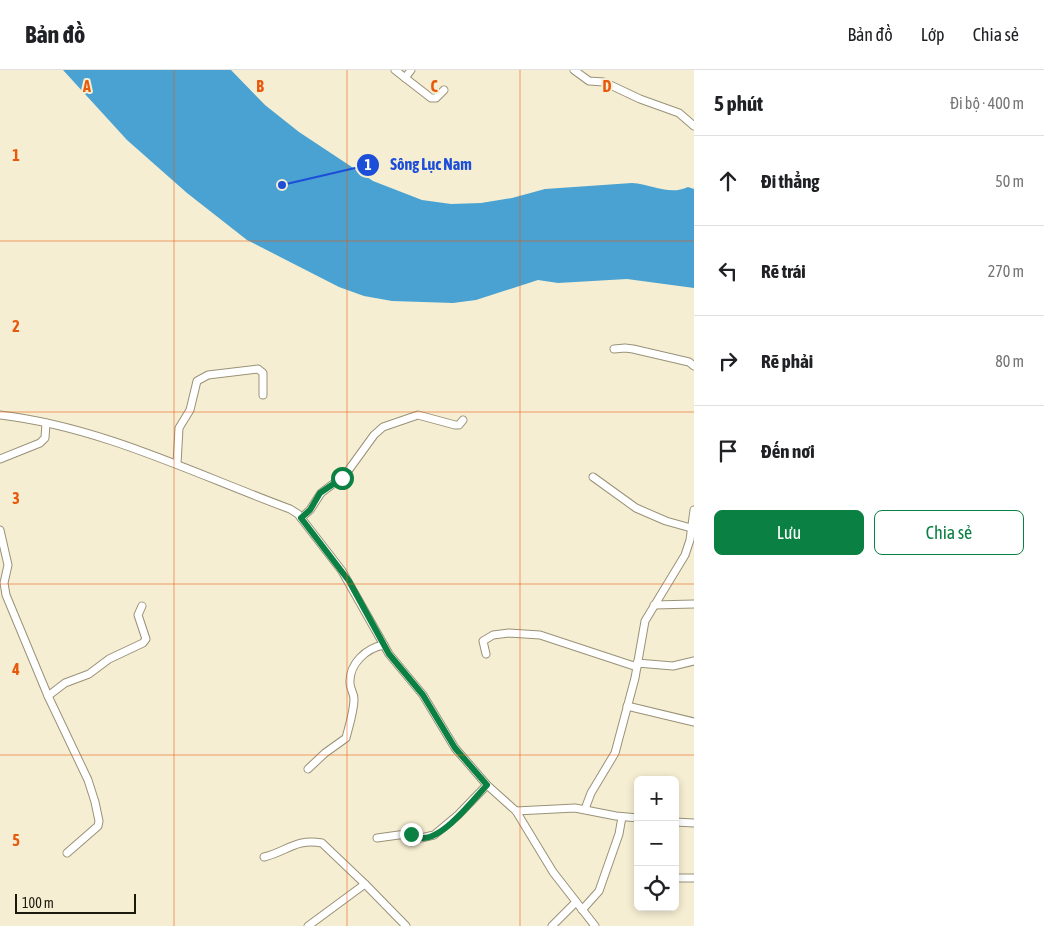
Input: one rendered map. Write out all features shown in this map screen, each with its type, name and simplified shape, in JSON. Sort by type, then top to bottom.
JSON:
[{"type":"street","points":[[395,70],[433,99],[444,90]]},
{"type":"street","points":[[405,78],[411,70]]},
{"type":"street","points":[[574,70],[590,80],[604,82],[640,99],[679,113],[694,126]]},
{"type":"street","points":[[614,349],[633,349],[690,362],[694,366]]},
{"type":"street","points":[[177,464],[179,428],[190,410],[197,381],[208,375],[258,369],[263,373],[263,395]]},
{"type":"street","points":[[0,415],[73,429],[177,464],[290,509],[301,518],[349,581],[384,646],[396,664],[423,695],[455,748],[487,785],[516,811],[553,872],[595,926]]},
{"type":"street","points":[[301,518],[310,510],[320,493],[345,475],[382,427],[418,416],[455,425],[458,425],[463,420]]},
{"type":"street","points":[[0,459],[40,443],[45,438],[46,423]]},
{"type":"street","points":[[593,477],[636,508],[666,521],[691,528]]},
{"type":"street","points":[[584,809],[591,793],[615,753],[637,665],[645,621],[692,540],[691,528],[694,510]]},
{"type":"street","points":[[0,530],[8,565],[2,581],[6,595],[48,696],[88,780],[99,821],[96,829],[67,853]]},
{"type":"street","points":[[654,605],[694,604]]},
{"type":"street","points":[[48,696],[65,683],[89,674],[108,659],[143,642],[146,638],[138,615],[142,606]]},
{"type":"street","points":[[486,654],[482,641],[493,635],[513,633],[540,635],[637,665],[673,666],[694,661]]},
{"type":"street","points":[[308,769],[325,753],[346,738],[354,698],[350,682],[353,669],[370,649],[384,646]]},
{"type":"street","points":[[627,706],[694,722]]},
{"type":"street","points":[[377,838],[406,834],[421,838],[434,835],[458,815],[487,785]]},
{"type":"street","points":[[516,811],[565,808],[584,809],[634,818]]},
{"type":"street","points":[[582,910],[599,891],[619,834],[622,817]]},
{"type":"street","points":[[679,822],[694,823]]},
{"type":"street","points":[[264,857],[273,855],[295,844],[322,843],[406,926]]},
{"type":"street","points":[[679,878],[694,878]]},
{"type":"street","points":[[308,926],[365,884]]},
{"type":"street","points":[[552,926],[576,902]]},
{"type":"water","points":[[63,70],[231,70],[265,105],[299,132],[373,181],[422,200],[451,204],[481,203],[512,198],[545,189],[632,183],[667,190],[688,187],[694,189],[694,288],[627,279],[558,283],[538,280],[476,300],[453,303],[392,301],[364,296],[339,287],[247,240],[187,193],[127,140]]},
{"type":"place","name":"Sông Lục Nam","points":[[282,185]]},
{"type":"route","points":[[342,478],[320,493],[314,506],[301,518],[349,581],[389,654],[423,695],[455,748],[487,785],[458,815],[434,835],[421,838],[411,834]]}]
